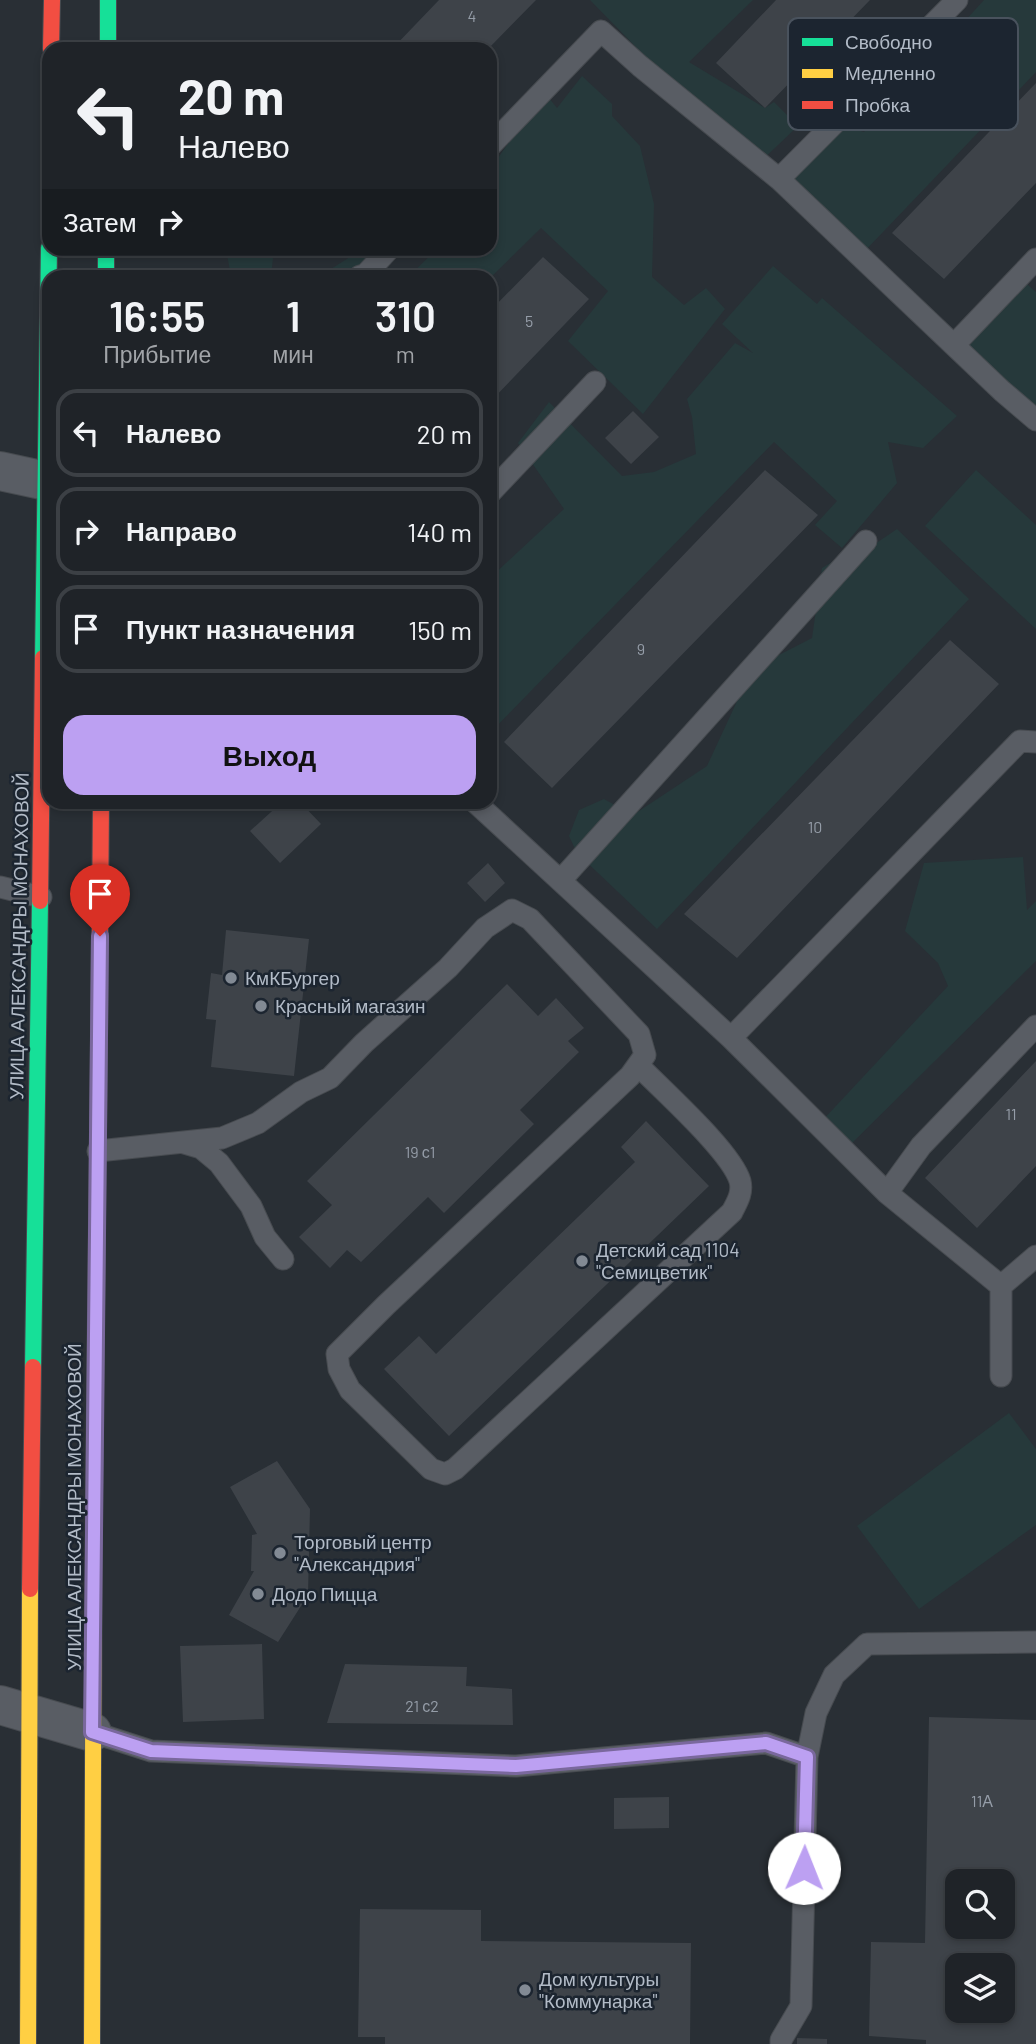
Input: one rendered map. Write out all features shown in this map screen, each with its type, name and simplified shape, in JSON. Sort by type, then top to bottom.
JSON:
[{"type":"main road","points":[[51,42],[52,0]]},
{"type":"main road","points":[[108,0],[108,42]]},
{"type":"main road","name":"УЛИЦА АЛЕКСАНДРЫ МОНАХОВОЙ","points":[[29,2044],[30,1804],[14,1709],[42,809]]},
{"type":"main road","name":"УЛИЦА АЛЕКСАНДРЫ МОНАХОВОЙ","points":[[92,2044],[92,1732],[101,809]]},
{"type":"street","points":[[0,471],[42,480]]},
{"type":"street","points":[[14,1709],[92,1732]]},
{"type":"lane","points":[[939,18],[957,0]]},
{"type":"lane","points":[[497,139],[601,31],[779,179],[1002,391],[1036,420]]},
{"type":"lane","points":[[779,179],[828,130]]},
{"type":"lane","points":[[370,270],[383,256]]},
{"type":"lane","points":[[954,345],[1036,259]]},
{"type":"lane","points":[[497,486],[596,382]]},
{"type":"lane","points":[[561,880],[866,541]]},
{"type":"lane","points":[[731,1038],[1020,741],[1036,742]]},
{"type":"lane","points":[[483,809],[731,1038],[887,1193],[1002,1286]]},
{"type":"lane","points":[[0,887],[41,897]]},
{"type":"lane","points":[[98,1151],[222,1138],[258,1123],[301,1092],[330,1078],[364,1043],[448,968],[485,928],[512,910],[530,919],[639,1034],[645,1055],[630,1076],[396,1295],[337,1354],[339,1369],[350,1390],[430,1469],[445,1474],[455,1469],[732,1212],[741,1194],[740,1181],[724,1154],[638,1065]]},
{"type":"lane","points":[[887,1193],[922,1146],[1036,1026]]},
{"type":"lane","points":[[184,1143],[201,1148],[219,1163],[251,1206],[265,1237],[283,1259]]},
{"type":"lane","points":[[1001,1376],[1002,1286],[1036,1256]]},
{"type":"lane","points":[[781,2044],[801,2006],[807,1757],[816,1713],[834,1675],[867,1644],[1036,1642]]},
{"type":"lane","points":[[92,1732],[151,1751],[516,1766],[766,1743],[807,1757]]},
{"type":"shaded area","points":[[590,0],[753,0],[689,62],[765,108],[774,102],[788,116],[788,130],[794,130],[754,168]]},
{"type":"shaded area","points":[[984,0],[1036,0],[1036,72],[1018,91],[1018,18],[968,18]]},
{"type":"shaded area","points":[[582,76],[612,104],[612,116],[640,146],[654,204],[652,277],[684,305],[706,288],[725,309],[643,414],[568,341],[608,291],[541,228],[497,271],[415,270],[430,256],[497,256],[497,158],[544,92],[557,108]]},
{"type":"shaded area","points":[[830,130],[981,130],[862,254],[788,183]]},
{"type":"shaded area","points":[[227,256],[273,256],[272,270],[230,270]]},
{"type":"shaded area","points":[[351,256],[372,256],[385,270],[329,270]]},
{"type":"shaded area","points":[[773,266],[817,304],[822,298],[957,416],[923,448],[888,442],[897,483],[842,548],[815,525],[837,501],[774,442],[497,726],[497,571],[564,509],[518,443],[549,402],[622,476],[654,472],[696,454],[687,399],[735,343],[753,353],[722,324]]},
{"type":"shaded area","points":[[1020,278],[1036,292],[1036,412],[967,344]]},
{"type":"shaded area","points":[[976,470],[1036,525],[1036,629],[925,526]]},
{"type":"shaded area","points":[[897,529],[969,599],[657,929],[577,853],[569,836],[579,810],[604,799],[633,815],[707,766],[752,669],[812,638],[822,568],[845,554],[869,548]]},
{"type":"shaded area","points":[[1023,857],[1027,910],[1036,901],[1036,961],[849,1146],[821,1122],[948,986],[938,963],[905,931],[924,863]]},
{"type":"shaded area","points":[[1009,1413],[1036,1449],[1036,1525],[919,1609],[857,1526]]},
{"type":"building","points":[[439,0],[536,0],[495,42],[399,42]]},
{"type":"building","points":[[776,0],[870,0],[852,18],[788,18],[788,84],[765,108],[716,63]]},
{"type":"building","points":[[1036,83],[1036,183],[944,279],[892,233],[991,130],[1018,130],[1018,102]]},
{"type":"building","points":[[543,257],[589,299],[497,395],[497,304]]},
{"type":"building","points":[[633,411],[659,437],[631,464],[605,438]]},
{"type":"building","points":[[765,470],[818,515],[552,788],[504,742]]},
{"type":"building","points":[[950,640],[999,684],[737,958],[684,914]]},
{"type":"building","points":[[274,809],[307,809],[321,824],[280,863],[250,831]]},
{"type":"building","points":[[488,863],[505,883],[485,902],[467,883]]},
{"type":"building","points":[[226,930],[309,939],[294,1076],[211,1067],[216,1020],[206,1019],[211,973],[222,975]]},
{"type":"building","points":[[507,984],[538,1016],[556,998],[584,1028],[568,1041],[579,1052],[520,1110],[534,1124],[444,1213],[428,1197],[361,1262],[347,1250],[330,1268],[299,1237],[332,1205],[307,1181]]},
{"type":"building","points":[[1036,1061],[1036,1166],[977,1228],[925,1178]]},
{"type":"building","name":"Детский сад 1104 \"Семицветик\"","points":[[646,1121],[709,1186],[449,1436],[384,1369],[419,1336],[436,1354],[635,1162],[621,1147]]},
{"type":"building","name":"Торговый центр \"Александрия\"","points":[[277,1461],[310,1509],[308,1595],[278,1642],[229,1615],[254,1571],[251,1571],[252,1535],[257,1534],[230,1487]]},
{"type":"building","points":[[262,1644],[264,1719],[183,1722],[180,1646]]},
{"type":"building","points":[[345,1664],[467,1667],[466,1686],[512,1689],[513,1725],[327,1723]]},
{"type":"building","points":[[929,1717],[1036,1720],[1036,2044],[926,2044],[926,2040],[869,2036],[871,1942],[925,1943]]},
{"type":"building","points":[[669,1797],[669,1828],[614,1829],[614,1798]]},
{"type":"building","name":"Дом культуры \"Коммунарка\"","points":[[360,1909],[481,1910],[481,1941],[691,1943],[690,2044],[385,2044],[385,2037],[358,2037]]},
{"type":"building","points":[[797,2038],[827,2039],[827,2044],[797,2044]]},
{"type":"traffic: fast","points":[[108,0],[108,42]]},
{"type":"traffic: fast","points":[[49,256],[49,270]]},
{"type":"traffic: fast","points":[[106,256],[106,270]]},
{"type":"traffic: fast","points":[[33,1367],[40,901]]},
{"type":"traffic: fast","points":[[94,1494],[99,1040]]},
{"type":"traffic: slow","points":[[92,2044],[94,1494]]},
{"type":"traffic: slow","points":[[28,2044],[30,1589]]},
{"type":"traffic: jam","points":[[51,42],[52,0]]},
{"type":"traffic: jam","points":[[40,901],[42,739]]},
{"type":"traffic: jam","points":[[99,1040],[101,809]]},
{"type":"traffic: jam","points":[[30,1589],[33,1367]]},
{"type":"place","name":"КмКБургер","points":[[231,978]]},
{"type":"place","name":"Красный магазин","points":[[261,1006]]},
{"type":"place","name":"Детский сад 1104 \"Семицветик\"","points":[[582,1261]]},
{"type":"place","name":"Торговый центр \"Александрия\"","points":[[280,1553]]},
{"type":"place","name":"Додо Пицца","points":[[258,1594]]},
{"type":"place","name":"Дом культуры \"Коммунарка\"","points":[[525,1990]]},
{"type":"route","points":[[100,936],[92,1732],[151,1751],[516,1766],[766,1743],[807,1757],[804,1868]]}]
